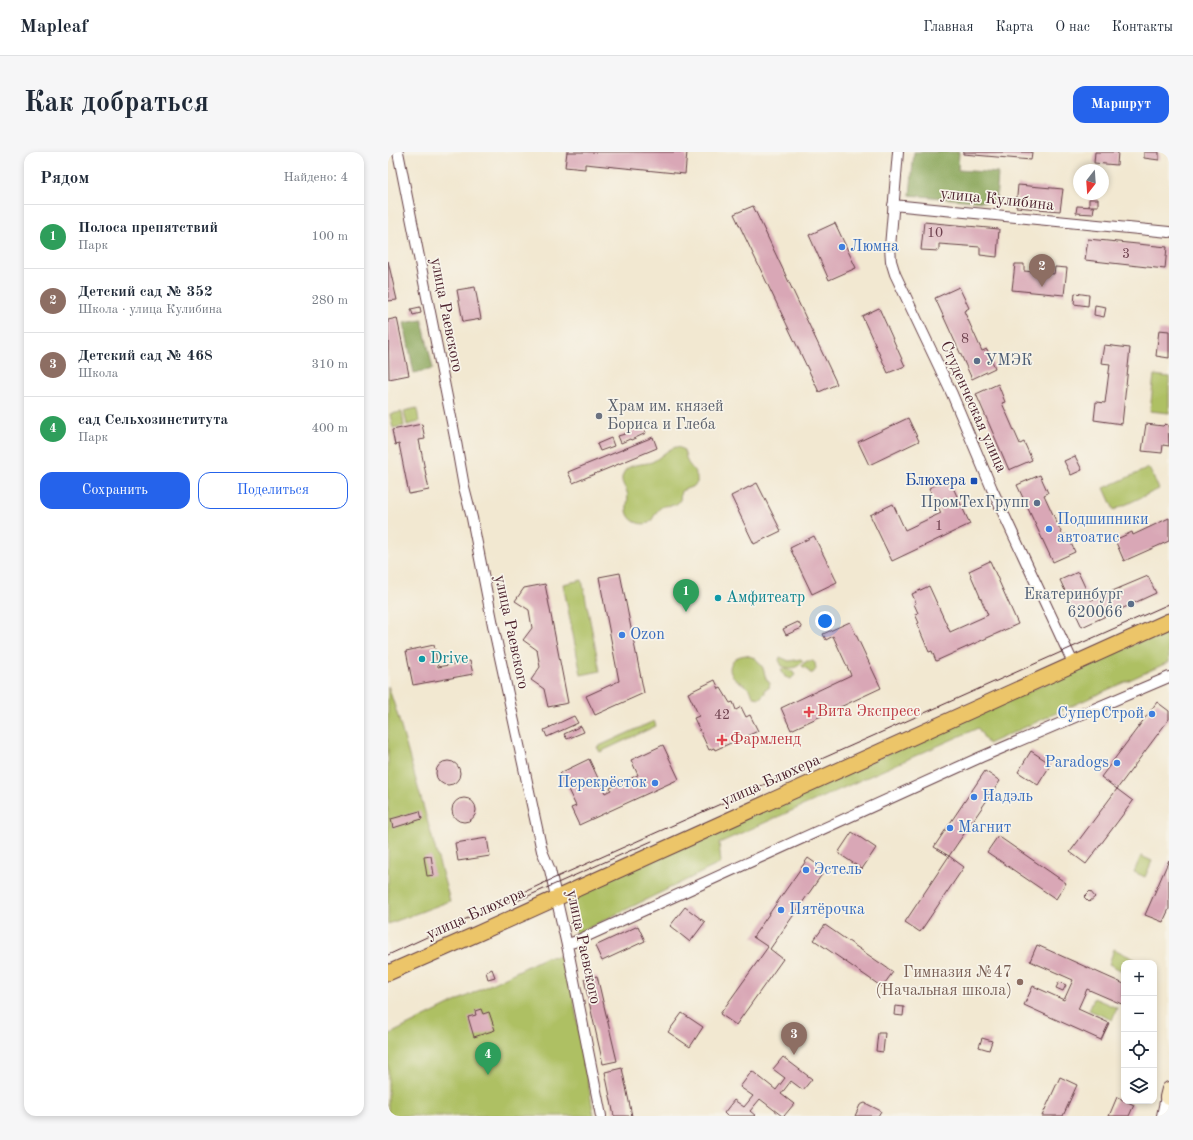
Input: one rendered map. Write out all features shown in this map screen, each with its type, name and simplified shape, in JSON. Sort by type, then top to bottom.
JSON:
[{"type":"main road","name":"улица Блюхера","points":[[388,973],[1169,621]]},
{"type":"street","name":"улица Раевского","points":[[398,152],[464,487],[472,518],[542,851],[550,870],[573,971],[601,1116]]},
{"type":"street","name":"Студенческая улица","points":[[898,152],[890,247],[891,261],[895,274],[952,394],[992,489],[1074,665]]},
{"type":"street","name":"улица Кулибина","points":[[893,205],[1169,232]]},
{"type":"street","points":[[567,944],[982,757],[1169,677]]},
{"type":"street","points":[[1163,1116],[1168,1095]]},
{"type":"green space","points":[[914,152],[959,152],[958,170],[998,173],[996,203],[910,195]]},
{"type":"green space","points":[[422,320],[433,369],[414,373],[404,323]]},
{"type":"green space","points":[[1154,375],[1169,377],[1169,413],[1150,411]]},
{"type":"green space","points":[[417,408],[419,422],[407,425],[404,411]]},
{"type":"green space","points":[[402,412],[404,426],[393,428],[390,414]]},
{"type":"green space","points":[[676,447],[684,451],[688,463],[696,474],[697,483],[694,486],[681,491],[680,500],[678,503],[660,508],[649,523],[642,524],[635,522],[630,518],[627,511],[628,495],[622,480],[624,472],[629,467],[652,462]]},
{"type":"green space","points":[[1149,468],[1159,489],[1114,510],[1104,488]]},
{"type":"green space","points":[[582,580],[600,671],[581,675],[563,584]]},
{"type":"green space","points":[[1169,628],[1169,662],[988,744],[978,728],[719,843],[721,863],[576,934],[568,897]]},
{"type":"green space","points":[[746,655],[755,658],[758,661],[763,668],[766,679],[770,683],[769,688],[765,689],[765,693],[760,698],[754,697],[749,689],[730,672],[730,667],[733,660]]},
{"type":"green space","points":[[780,657],[789,661],[801,659],[803,661],[797,667],[788,668],[782,666],[779,660]]},
{"type":"green space","points":[[807,661],[813,661],[815,663],[816,669],[813,673],[810,673],[802,666]]},
{"type":"green space","points":[[784,668],[792,671],[795,675],[791,679],[785,677],[781,670]]},
{"type":"green space","points":[[388,686],[450,901],[388,924]]},
{"type":"green space","points":[[654,721],[656,726],[600,752],[597,747]]},
{"type":"green space","points":[[1141,856],[1152,861],[1145,877],[1134,872]]},
{"type":"green space","points":[[1114,949],[1136,960],[1121,960],[1121,970],[1109,964]]},
{"type":"green space","points":[[566,956],[594,1116],[388,1116],[388,1035],[546,957]]},
{"type":"green space","points":[[1094,998],[1117,1008],[1112,1020],[1089,1010]]},
{"type":"building","points":[[567,152],[687,152],[685,174],[585,164],[585,169],[565,167]]},
{"type":"building","points":[[963,152],[1032,152],[1031,160],[963,154]]},
{"type":"building","points":[[1095,152],[1118,152],[1117,165],[1094,163]]},
{"type":"building","points":[[1144,152],[1159,152],[1159,160],[1144,158]]},
{"type":"building","points":[[1018,185],[1063,189],[1060,211],[1016,207]]},
{"type":"building","points":[[1089,200],[1098,200],[1098,206],[1089,206]]},
{"type":"building","points":[[753,206],[837,384],[819,392],[734,214]]},
{"type":"building","points":[[1077,206],[1094,207],[1093,214],[1076,213]]},
{"type":"building","points":[[924,222],[999,229],[997,257],[980,255],[980,247],[939,244],[939,251],[921,250]]},
{"type":"building","points":[[835,223],[856,268],[829,280],[809,235]]},
{"type":"building","points":[[1088,239],[1167,247],[1165,269],[1085,260]]},
{"type":"building","points":[[388,261],[397,300],[388,301]]},
{"type":"building","points":[[1015,264],[1024,264],[1024,271],[1054,274],[1055,267],[1067,268],[1064,295],[1012,290]]},
{"type":"building","points":[[475,287],[481,319],[463,322],[457,290]]},
{"type":"building","points":[[959,287],[969,308],[964,311],[982,351],[987,349],[995,368],[972,379],[935,298]]},
{"type":"building","points":[[1075,293],[1089,295],[1088,306],[1074,304]]},
{"type":"building","points":[[1095,305],[1106,307],[1104,317],[1094,315]]},
{"type":"building","points":[[420,307],[421,313],[413,315],[411,309]]},
{"type":"building","points":[[879,308],[905,366],[888,373],[862,316]]},
{"type":"building","points":[[397,318],[409,375],[389,379],[388,320]]},
{"type":"building","points":[[1159,330],[1169,331],[1169,358],[1156,356]]},
{"type":"building","points":[[1104,345],[1130,348],[1122,424],[1094,420],[1096,402],[1105,403],[1110,364],[1101,363]]},
{"type":"building","points":[[998,384],[1005,402],[1002,403],[1020,444],[1024,442],[1032,460],[1009,470],[976,394]]},
{"type":"building","points":[[908,418],[919,441],[869,465],[858,442]]},
{"type":"building","points":[[422,424],[425,439],[419,440],[429,490],[409,494],[399,444],[395,445],[392,430]]},
{"type":"building","points":[[1146,424],[1163,426],[1165,424],[1168,425],[1169,446],[1163,445],[1162,453],[1142,451]]},
{"type":"building","points":[[643,426],[646,433],[621,443],[618,436],[628,433],[627,431]]},
{"type":"building","points":[[653,437],[657,448],[573,483],[568,472]]},
{"type":"building","points":[[611,438],[614,446],[600,451],[597,444]]},
{"type":"building","points":[[1075,456],[1082,470],[1071,475],[1064,461]]},
{"type":"building","points":[[1040,475],[1048,493],[1044,495],[1063,536],[1067,534],[1075,552],[1053,562],[1017,485]]},
{"type":"building","points":[[949,479],[970,524],[892,561],[870,515],[893,504],[905,530],[941,513],[929,488]]},
{"type":"building","points":[[757,483],[781,531],[754,544],[731,496]]},
{"type":"building","points":[[1169,518],[1169,541],[1124,561],[1115,540],[1132,532],[1133,535]]},
{"type":"building","points":[[814,536],[837,582],[812,594],[790,548]]},
{"type":"building","points":[[990,561],[1018,624],[936,661],[932,651],[929,652],[917,624],[919,623],[915,614],[918,613],[912,594],[929,586],[950,632],[988,615],[969,571]]},
{"type":"building","points":[[1078,572],[1091,600],[1148,576],[1156,593],[1082,627],[1060,580]]},
{"type":"building","points":[[620,573],[644,693],[595,715],[586,696],[619,681],[599,577]]},
{"type":"building","points":[[545,584],[568,703],[548,707],[544,689],[531,680],[540,667],[537,650],[523,640],[532,628],[529,610],[515,601],[524,588]]},
{"type":"building","points":[[798,622],[802,628],[786,635],[783,629]]},
{"type":"building","points":[[850,622],[881,688],[791,730],[781,708],[851,675],[833,636],[826,640],[823,634]]},
{"type":"building","name":"Drive","points":[[434,645],[438,667],[470,661],[473,674],[413,685],[406,651]]},
{"type":"building","points":[[715,680],[719,689],[721,688],[730,703],[733,702],[736,710],[741,707],[746,717],[750,715],[758,731],[715,750],[714,748],[709,750],[694,718],[699,716],[688,693]]},
{"type":"building","points":[[1157,702],[1169,711],[1169,719],[1117,789],[1101,777]]},
{"type":"building","points":[[574,716],[578,723],[547,737],[544,730]]},
{"type":"building","points":[[581,726],[584,732],[567,739],[564,734]]},
{"type":"building","points":[[663,745],[679,779],[579,825],[571,808],[576,806],[560,773],[589,759],[605,793],[611,790],[610,788],[638,775],[631,760]]},
{"type":"building","points":[[1031,751],[1051,764],[1038,785],[1018,772]]},
{"type":"building","points":[[448,761],[456,765],[460,773],[456,781],[448,785],[440,781],[436,773],[440,765]]},
{"type":"building","points":[[985,771],[1000,781],[949,856],[934,847]]},
{"type":"building","points":[[1117,789],[1133,801],[1086,864],[1070,852]]},
{"type":"building","points":[[464,798],[472,802],[476,810],[472,818],[464,822],[456,818],[452,810],[456,802]]},
{"type":"building","points":[[420,811],[422,819],[393,828],[391,819]]},
{"type":"building","points":[[852,832],[876,848],[862,869],[838,853]]},
{"type":"building","points":[[998,836],[1066,883],[1056,899],[987,852]]},
{"type":"building","points":[[487,838],[490,856],[458,861],[455,843]]},
{"type":"building","points":[[431,856],[434,875],[427,876],[424,857]]},
{"type":"building","points":[[949,856],[964,867],[920,932],[905,922]]},
{"type":"building","points":[[808,858],[825,870],[770,949],[783,959],[736,1025],[720,1014],[768,947],[753,937]]},
{"type":"building","points":[[1169,860],[1169,909],[1163,922],[1145,915]]},
{"type":"building","points":[[1090,891],[1095,897],[1089,902],[1084,897]]},
{"type":"building","points":[[685,907],[705,922],[690,942],[670,926]]},
{"type":"building","points":[[825,925],[893,972],[882,987],[814,940]]},
{"type":"building","points":[[638,926],[645,941],[602,961],[595,946]]},
{"type":"building","points":[[1037,945],[1121,983],[1121,1004],[1087,989],[1078,1009],[1109,1023],[1101,1040],[1024,1005],[1033,986],[1064,1000],[1073,980],[1030,961]]},
{"type":"building","points":[[492,969],[495,977],[488,979],[486,972]]},
{"type":"building","points":[[597,976],[617,1061],[603,1064],[584,979]]},
{"type":"building","points":[[1059,982],[1066,985],[1063,991],[1056,988]]},
{"type":"building","points":[[895,1006],[904,1007],[903,1016],[894,1015]]},
{"type":"building","points":[[481,1009],[483,1014],[489,1012],[495,1030],[474,1037],[468,1017],[476,1015],[475,1011]]},
{"type":"building","points":[[682,1013],[703,1027],[690,1047],[668,1032]]},
{"type":"building","points":[[878,1033],[885,1033],[883,1052],[876,1051]]},
{"type":"building","points":[[982,1038],[992,1041],[989,1050],[979,1047]]},
{"type":"building","points":[[783,1057],[812,1079],[803,1090],[791,1081],[781,1094],[794,1104],[784,1116],[760,1099],[750,1111],[756,1116],[727,1116],[724,1113],[734,1100],[744,1107],[753,1096],[740,1087],[752,1071],[776,1090],[785,1078],[773,1069]]},
{"type":"building","points":[[622,1068],[632,1116],[614,1116],[605,1072]]},
{"type":"building","points":[[1060,1077],[1077,1085],[1063,1116],[1042,1116]]},
{"type":"building","points":[[1117,1097],[1121,1099],[1121,1104],[1134,1105],[1129,1116],[1109,1116]]},
{"type":"building","points":[[865,1103],[881,1111],[878,1116],[855,1116],[860,1105]]},
{"type":"tram line","points":[[388,955],[559,876],[1169,604]]},
{"type":"tram line","points":[[517,901],[652,841]]},
{"type":"place","name":"Люмна","points":[[842,247]]},
{"type":"place","name":"Детский сад № 352","points":[[1042,287]]},
{"type":"place","name":"УМЭК","points":[[977,361]]},
{"type":"place","name":"Храм им. князей Бориса и Глеба","points":[[599,416]]},
{"type":"place","name":"Блюхера","points":[[974,481]]},
{"type":"place","name":"ПромТехГрупп","points":[[1037,503]]},
{"type":"place","name":"Подшипники автоатис","points":[[1049,529]]},
{"type":"place","name":"Амфитеатр","points":[[718,598]]},
{"type":"place","name":"Екатеринбург 620066","points":[[1131,604]]},
{"type":"place","name":"Полоса препятствий","points":[[686,612]]},
{"type":"place","name":"Ozon","points":[[622,635]]},
{"type":"place","name":"Drive","points":[[422,659]]},
{"type":"place","name":"Вита Экспресс","points":[[809,712]]},
{"type":"place","name":"СуперСтрой","points":[[1152,714]]},
{"type":"place","name":"Фармленд","points":[[722,740]]},
{"type":"place","name":"Paradogs","points":[[1117,763]]},
{"type":"place","name":"Перекрёсток","points":[[655,783]]},
{"type":"place","name":"Надэль","points":[[974,797]]},
{"type":"place","name":"Магнит","points":[[950,828]]},
{"type":"place","name":"Эстель","points":[[806,870]]},
{"type":"place","name":"Пятёрочка","points":[[781,910]]},
{"type":"place","name":"Гимназия №47 (Начальная школа)","points":[[1020,982]]},
{"type":"place","name":"Детский сад № 468","points":[[794,1055]]},
{"type":"place","name":"сад Сельхозинститута","points":[[488,1075]]}]
